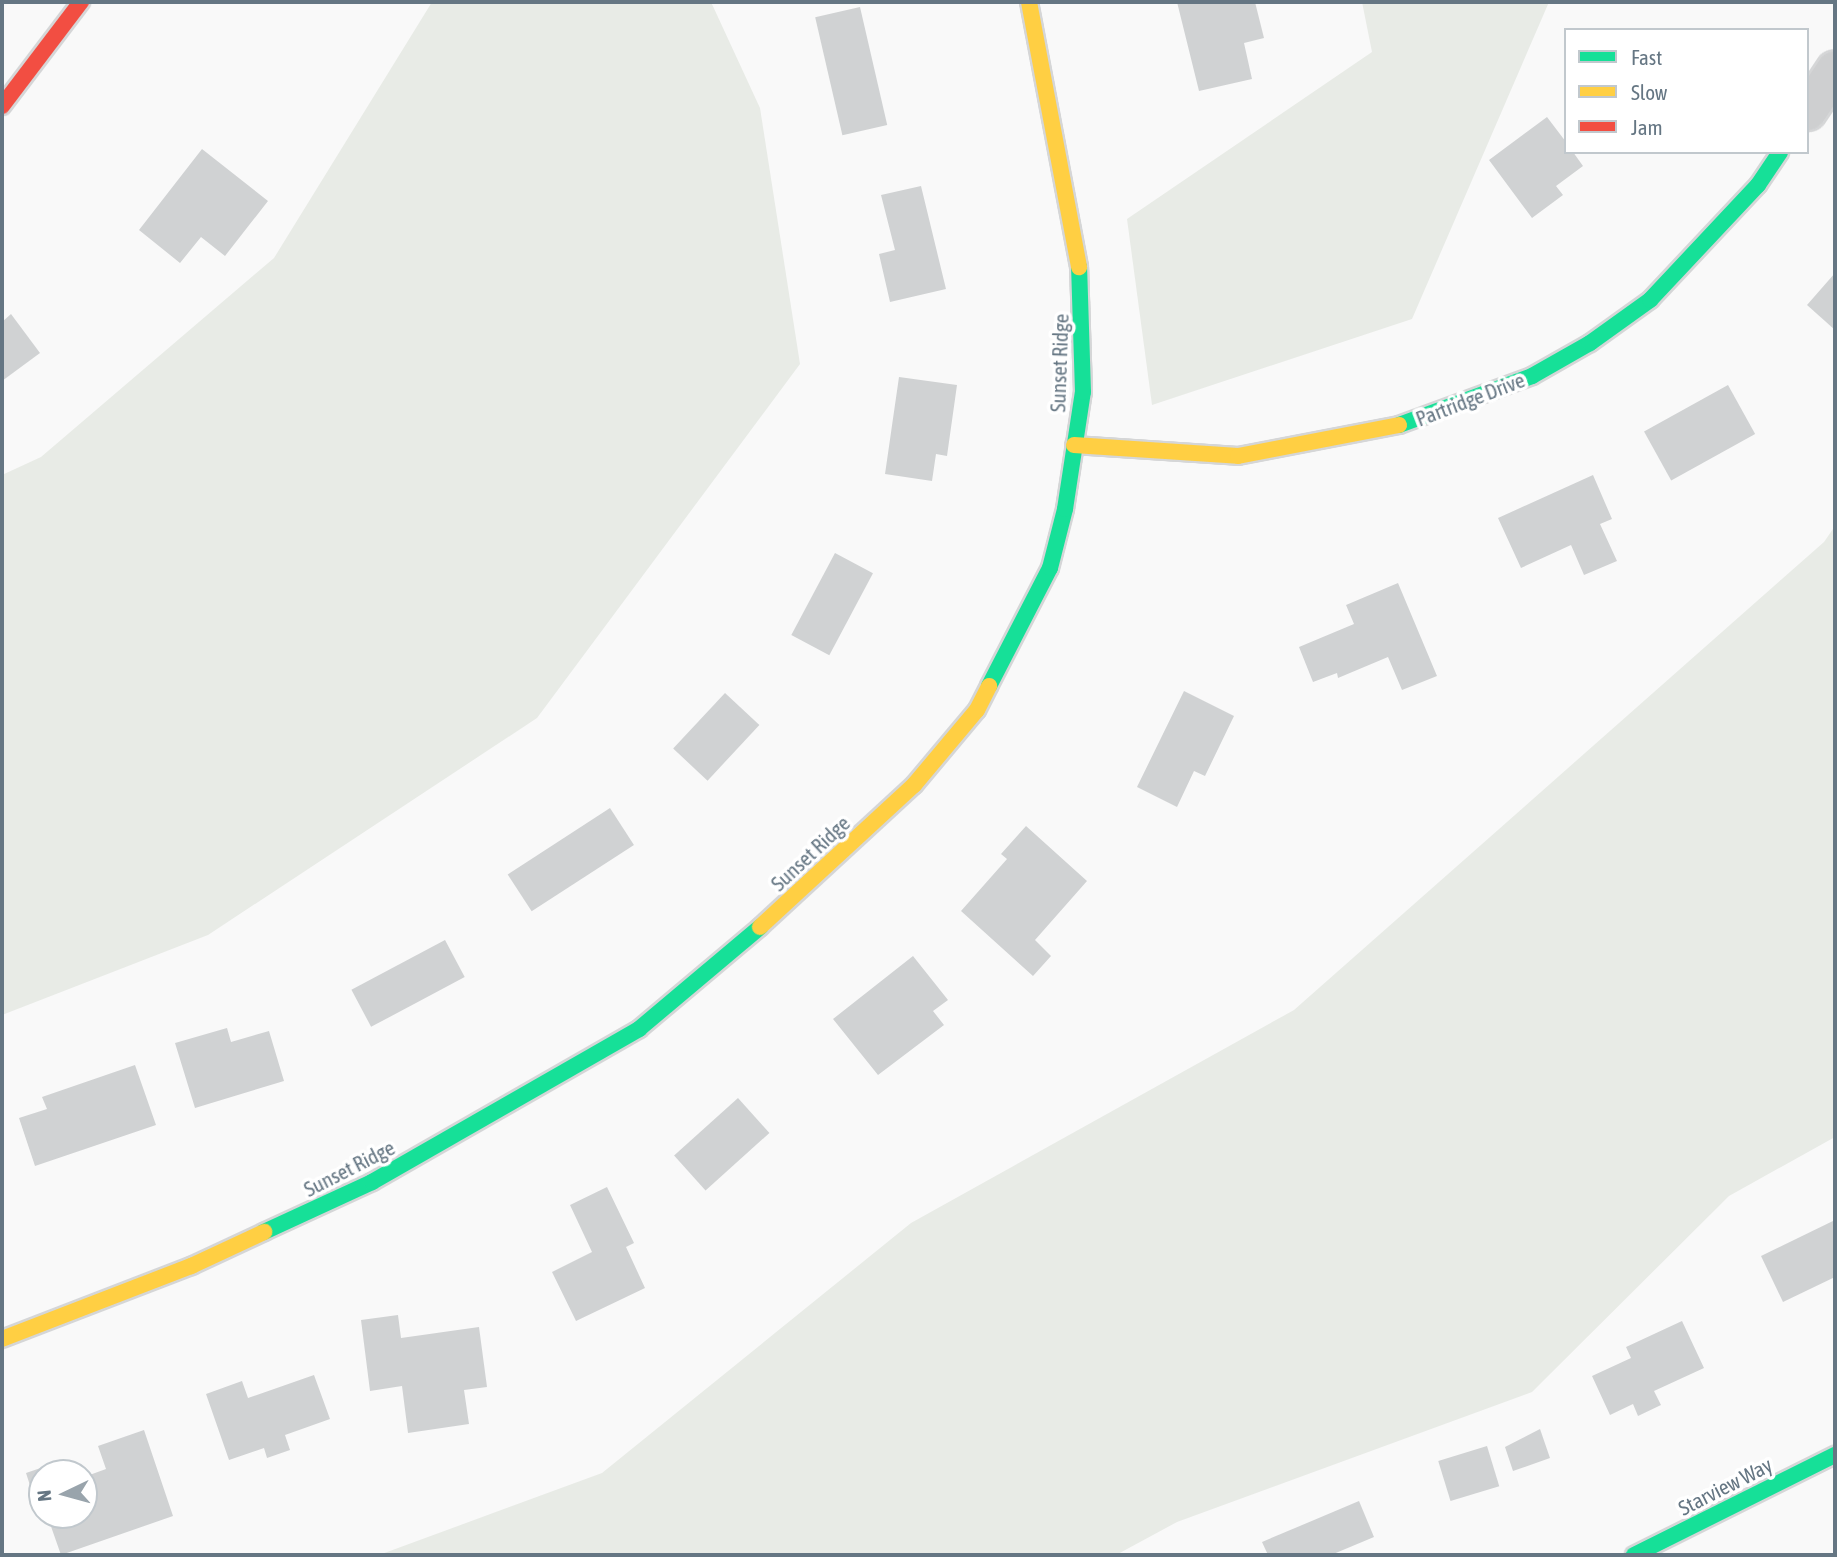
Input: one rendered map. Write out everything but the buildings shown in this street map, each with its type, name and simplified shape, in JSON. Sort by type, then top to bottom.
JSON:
[{"type":"street","points":[[2,106],[81,2]]},
{"type":"street","name":"Sunset Ridge","points":[[2,1339],[191,1266],[372,1182],[639,1029],[798,894],[914,785],[977,710],[1050,568],[1083,392],[1081,276],[1028,2]]},
{"type":"street","points":[[1809,108],[1835,69]]},
{"type":"street","name":"Partridge Drive","points":[[1074,445],[1187,456],[1238,456],[1398,425],[1459,406],[1532,376],[1590,343],[1650,300],[1758,185],[1779,154]]},
{"type":"street","name":"Starview Way","points":[[1634,1555],[1835,1455]]},
{"type":"shaded area","points":[[432,2],[711,2],[760,108],[800,364],[537,718],[208,935],[2,1015],[2,475],[41,457],[274,258]]},
{"type":"shaded area","points":[[1362,2],[1549,2],[1412,319],[1152,405],[1127,219],[1372,52]]},
{"type":"shaded area","points":[[1835,526],[1835,1137],[1729,1196],[1532,1392],[1177,1522],[1116,1555],[379,1555],[602,1473],[911,1223],[1294,1010],[1824,542]]},
{"type":"traffic: fast","points":[[1399,425],[1532,376],[1590,343],[1650,300],[1758,185],[1779,154]]},
{"type":"traffic: fast","points":[[989,686],[1050,568],[1065,509],[1083,392],[1079,267]]},
{"type":"traffic: fast","points":[[264,1232],[372,1182],[639,1029],[760,927]]},
{"type":"traffic: fast","points":[[1634,1555],[1835,1455]]},
{"type":"traffic: slow","points":[[1029,2],[1079,267]]},
{"type":"traffic: slow","points":[[1074,445],[1238,456],[1399,425]]},
{"type":"traffic: slow","points":[[760,927],[914,785],[977,710],[989,686]]},
{"type":"traffic: slow","points":[[2,1339],[191,1266],[264,1232]]},
{"type":"traffic: jam","points":[[2,106],[81,2]]}]
